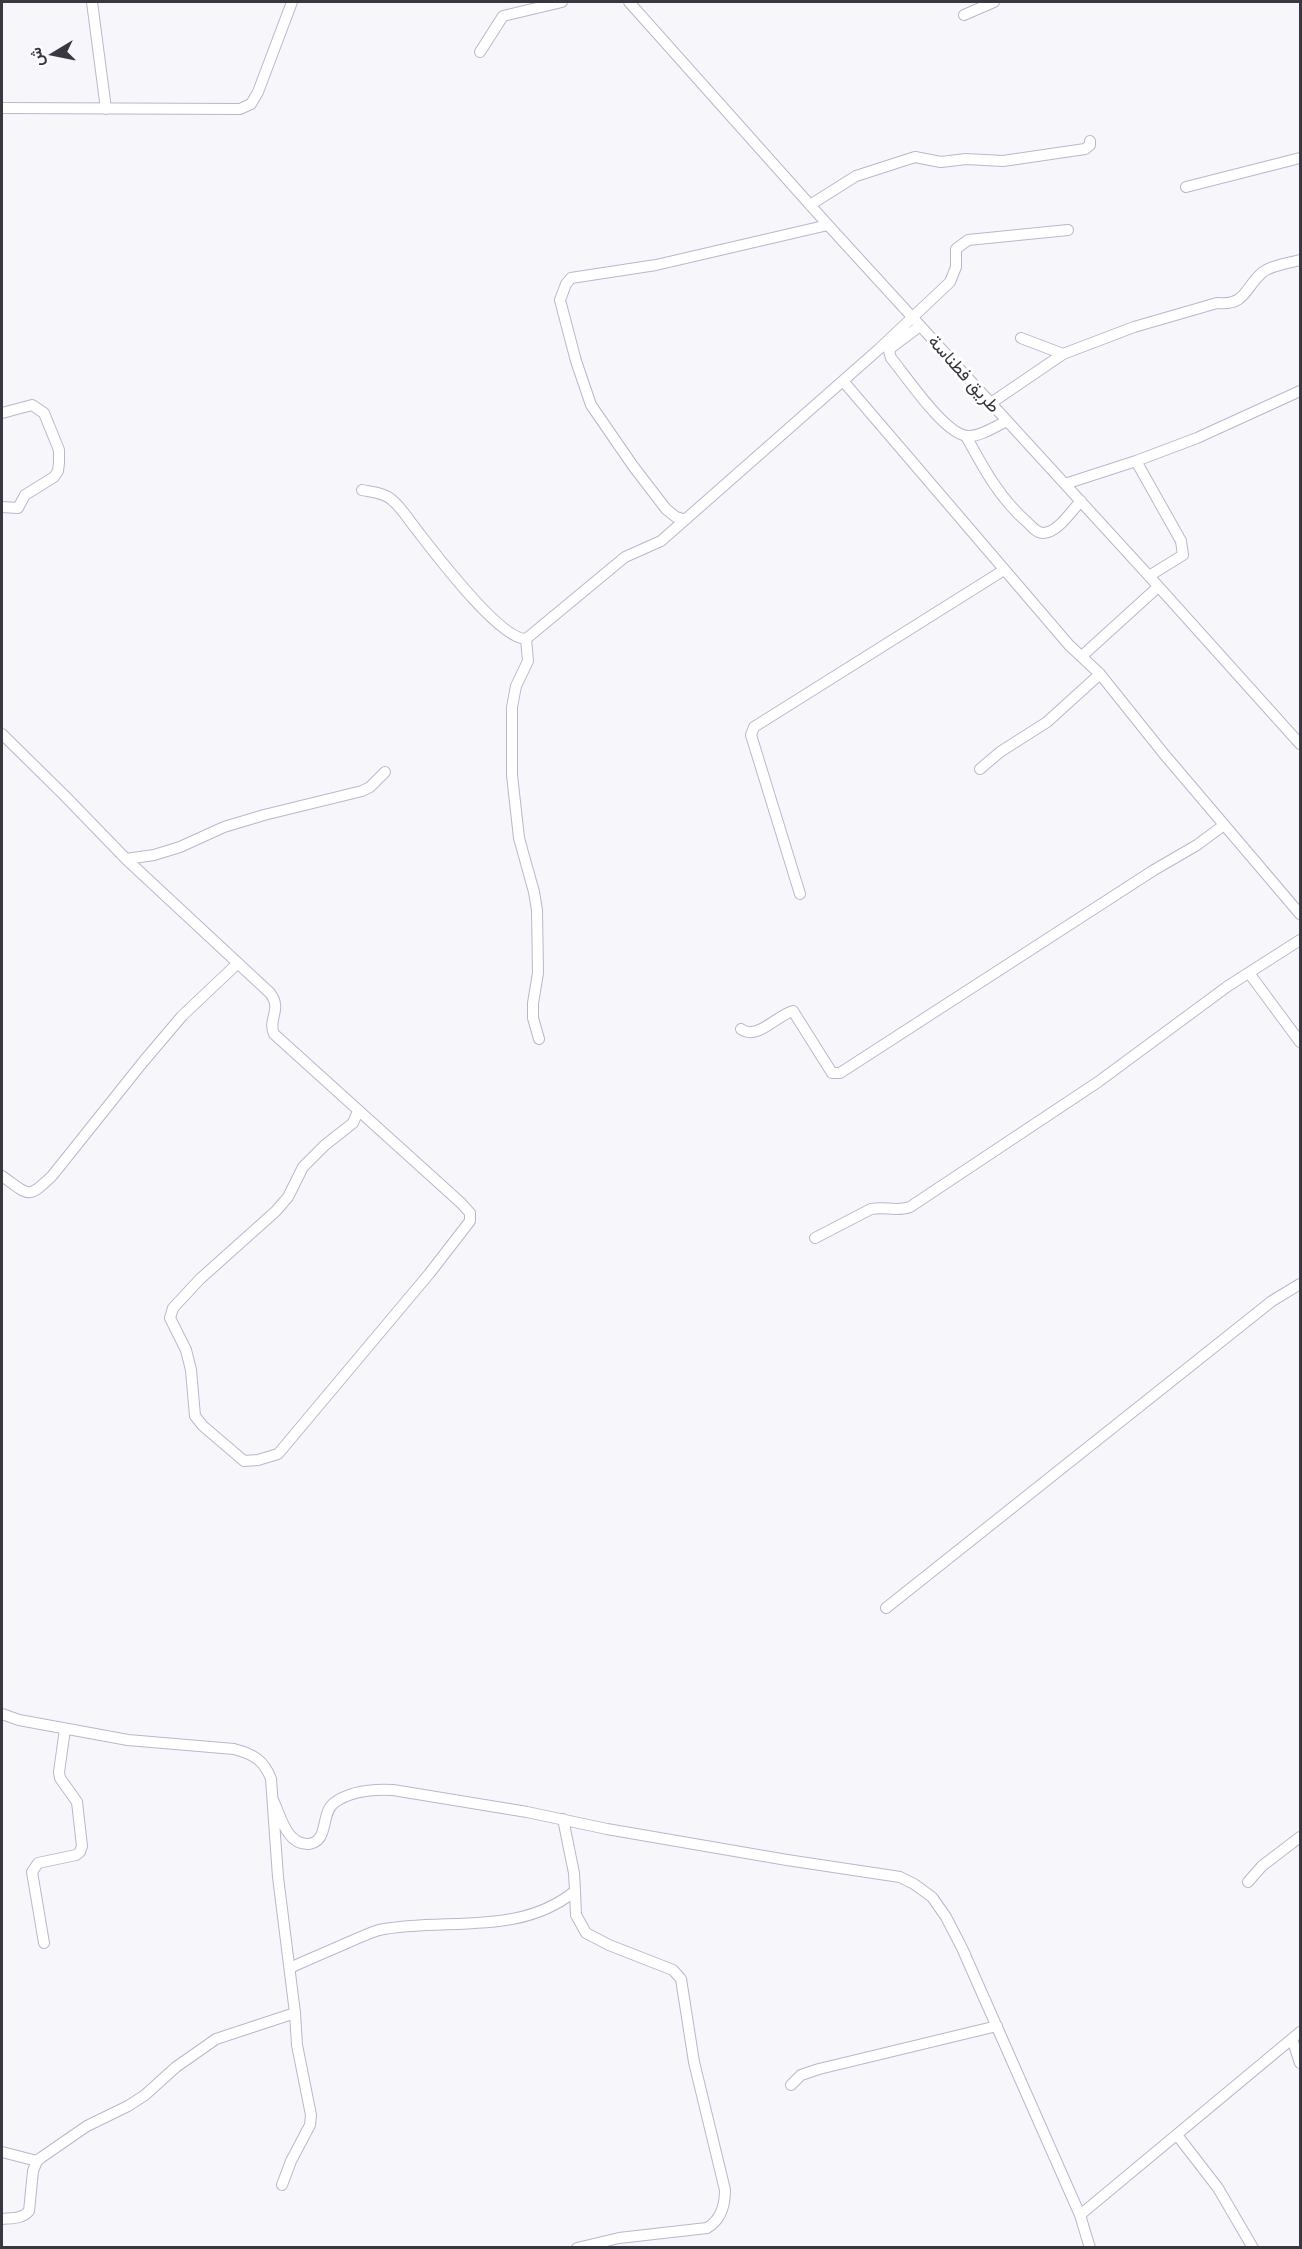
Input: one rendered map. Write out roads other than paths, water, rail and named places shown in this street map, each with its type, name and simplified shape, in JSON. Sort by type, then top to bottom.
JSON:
[{"type":"street","points":[[92,2],[106,109]]},
{"type":"street","points":[[2,108],[240,109],[251,104],[258,92],[292,2]]},
{"type":"street","points":[[480,52],[503,16],[562,2]]},
{"type":"street","name":"طريق فطناسة","points":[[629,2],[828,225],[1300,744]]},
{"type":"street","points":[[964,15],[994,2]]},
{"type":"street","points":[[810,205],[856,176],[915,157],[941,162],[966,159],[1003,161],[1085,149],[1090,141]]},
{"type":"street","points":[[1186,187],[1300,158]]},
{"type":"street","points":[[683,519],[676,517],[666,509],[591,405],[564,319],[560,300],[562,292],[571,278],[657,265],[828,225]]},
{"type":"street","points":[[1007,422],[973,436],[966,436],[946,426],[891,358],[889,351],[950,282],[956,267],[956,249],[968,240],[1068,230]]},
{"type":"street","points":[[991,403],[1063,354],[1134,327],[1217,303],[1232,303],[1239,300],[1264,271],[1300,260]]},
{"type":"street","points":[[362,490],[391,498],[458,581],[489,615],[519,639],[526,639],[625,557],[661,541],[683,519],[691,515],[843,381],[916,322]]},
{"type":"street","points":[[1021,338],[1063,354]]},
{"type":"street","points":[[843,381],[1069,645],[1100,674],[1164,754],[1300,914]]},
{"type":"street","points":[[1065,484],[1197,438],[1300,391]]},
{"type":"street","points":[[2,413],[32,405],[44,413],[59,450],[58,471],[54,477],[25,495],[18,508],[2,507]]},
{"type":"street","points":[[966,436],[991,482],[1014,511],[1039,533],[1045,534],[1056,528],[1081,501]]},
{"type":"street","points":[[1136,461],[1184,550],[1183,555],[1149,576]]},
{"type":"street","points":[[800,894],[751,735],[754,728],[1004,570]]},
{"type":"street","points":[[1082,656],[1158,587]]},
{"type":"street","points":[[526,639],[528,661],[516,686],[513,701],[512,774],[519,838],[537,910],[538,973],[533,1018],[539,1039]]},
{"type":"street","points":[[980,770],[1000,752],[1047,722],[1100,674]]},
{"type":"street","points":[[2,734],[126,859],[273,997],[276,1010],[271,1029],[274,1034],[461,1203],[470,1214],[471,1219],[429,1274],[278,1454],[258,1460],[244,1461],[203,1426],[195,1416],[191,1370],[186,1350],[170,1318],[173,1308],[200,1279],[276,1211],[288,1197],[303,1167],[325,1145],[354,1123],[358,1111]]},
{"type":"street","points":[[126,859],[154,855],[180,847],[224,827],[264,815],[362,791],[370,787],[385,772]]},
{"type":"street","points":[[741,1029],[746,1033],[755,1032],[793,1011],[832,1073],[840,1073],[1224,825]]},
{"type":"street","points":[[815,1238],[871,1209],[898,1211],[910,1208],[1098,1082],[1228,986],[1300,940]]},
{"type":"street","points":[[2,1176],[24,1192],[30,1194],[36,1191],[52,1176],[182,1016],[238,963]]},
{"type":"street","points":[[1249,973],[1300,1042]]},
{"type":"street","points":[[886,1608],[1272,1301],[1300,1284]]},
{"type":"street","points":[[2,1714],[19,1720],[128,1740],[234,1749],[247,1752],[267,1767],[271,1779],[278,1877],[297,2045],[311,2115],[310,2125],[291,2161],[282,2185]]},
{"type":"street","points":[[44,1943],[32,1877],[34,1867],[38,1863],[76,1855],[82,1846],[77,1802],[60,1778],[59,1772],[65,1729]]},
{"type":"street","points":[[273,1800],[288,1834],[298,1842],[308,1844],[317,1841],[321,1836],[328,1809],[333,1803],[362,1791],[377,1789],[527,1812],[788,1860],[900,1877],[914,1884],[932,1897],[946,1917],[962,1948],[1080,2215],[1090,2247]]},
{"type":"street","points":[[563,1819],[574,1873],[576,1915],[586,1933],[609,1945],[674,1970],[681,1979],[694,2062],[725,2199],[718,2219],[707,2228],[620,2238],[577,2247]]},
{"type":"street","points":[[1248,1882],[1262,1866],[1300,1837]]},
{"type":"street","points":[[290,1968],[379,1930],[411,1926],[480,1924],[511,1919],[550,1907],[575,1891]]},
{"type":"street","points":[[2,2219],[25,2215],[29,2211],[33,2171],[37,2161],[87,2126],[145,2095],[176,2067],[216,2039],[294,2013]]},
{"type":"street","points":[[790,2085],[807,2072],[997,2026]]},
{"type":"street","points":[[1080,2215],[1296,2036]]},
{"type":"street","points":[[1296,2036],[1300,2062]]},
{"type":"street","points":[[1177,2135],[1218,2188],[1253,2247]]},
{"type":"street","points":[[2,2152],[37,2161]]}]
